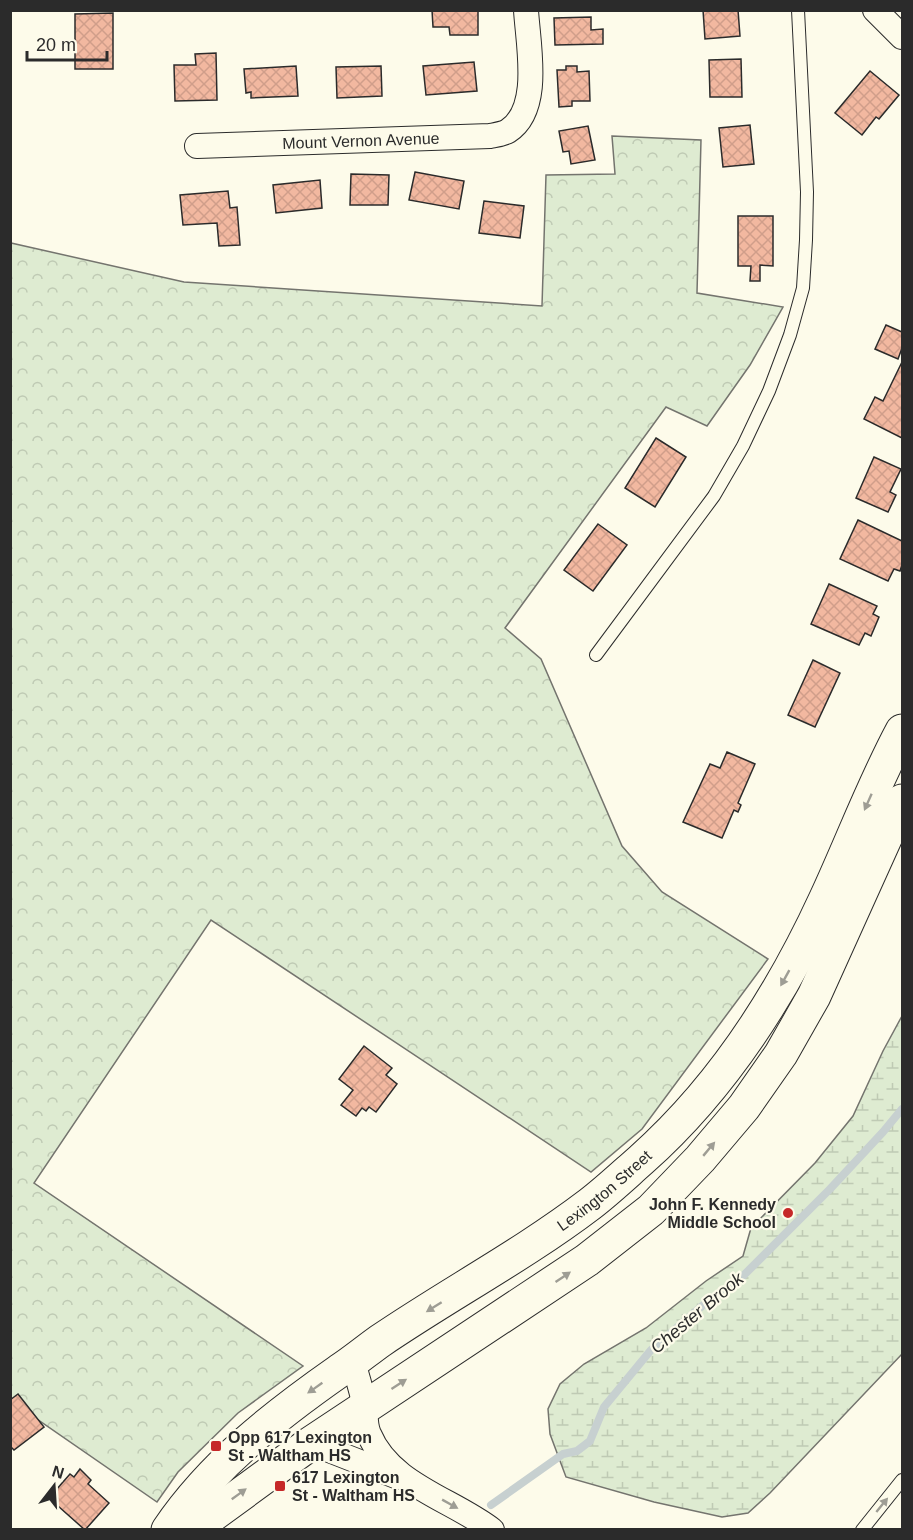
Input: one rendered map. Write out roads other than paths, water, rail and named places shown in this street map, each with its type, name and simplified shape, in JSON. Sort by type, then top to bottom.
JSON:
[{"type":"main road","name":"Lexington Street","points":[[168,1530],[207,1481],[253,1437],[379,1341],[529,1247],[591,1204],[644,1158],[688,1112],[731,1062],[765,1013],[790,969],[895,762],[903,731]]},
{"type":"main road","points":[[192,1530],[310,1443],[587,1260],[651,1210],[700,1159],[744,1107],[781,1054],[814,996],[903,801]]},
{"type":"street","name":"Mount Vernon Avenue","points":[[197,146],[490,136],[507,132],[520,120],[528,102],[530,80],[526,10]]},
{"type":"street","points":[[875,10],[903,38]]},
{"type":"street","points":[[353,1362],[365,1406],[368,1433],[382,1458],[410,1482]]},
{"type":"street","points":[[310,1443],[410,1482],[481,1521],[492,1530]]},
{"type":"lane","points":[[596,655],[714,496],[743,446],[769,391],[790,335],[803,288],[806,240],[807,192],[798,10]]},
{"type":"lane","points":[[862,1530],[903,1479]]},
{"type":"waterway","name":"Chester Brook","points":[[491,1505],[563,1454],[577,1451],[590,1441],[604,1407],[651,1350],[702,1306],[739,1280],[830,1189],[902,1109]]},
{"type":"place","name":"John F. Kennedy Middle School","points":[[788,1213]]},
{"type":"place","name":"Opp 617 Lexington St - Waltham HS","points":[[216,1446]]},
{"type":"place","name":"617 Lexington St - Waltham HS","points":[[280,1486]]}]
